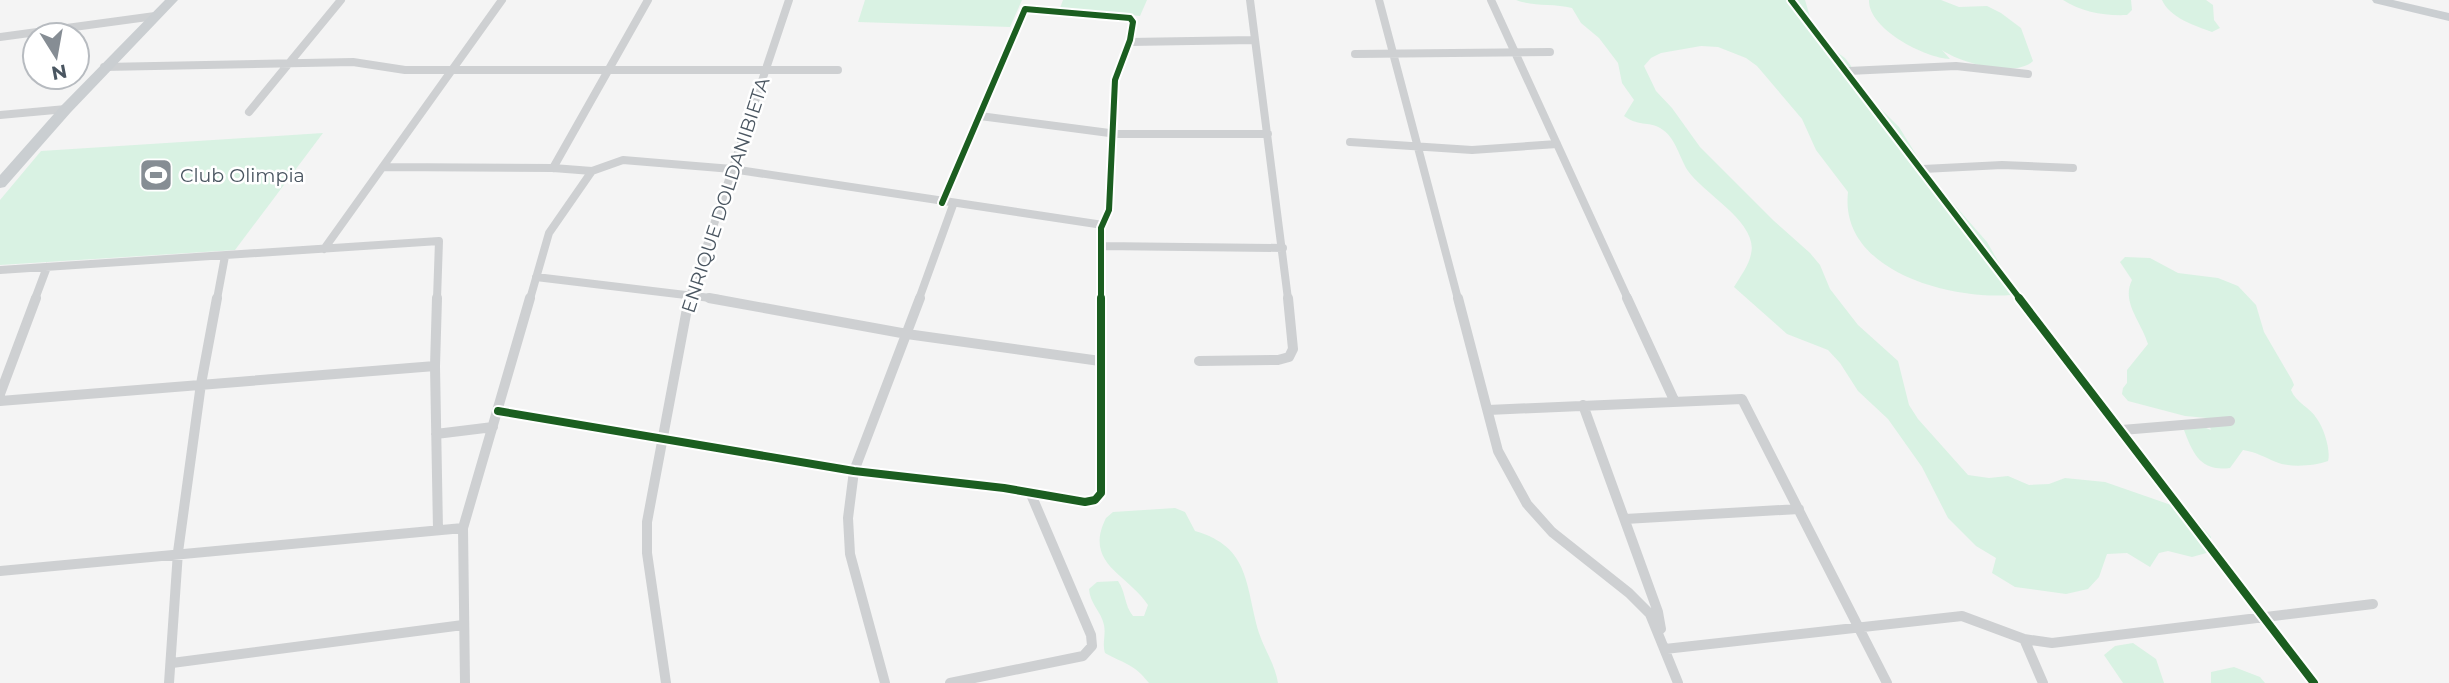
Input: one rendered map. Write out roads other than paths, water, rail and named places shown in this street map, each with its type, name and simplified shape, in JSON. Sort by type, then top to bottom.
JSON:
[{"type":"main road","points":[[0,184],[104,67],[172,0]]},
{"type":"main road","points":[[2378,0],[2449,17]]},
{"type":"street","points":[[249,112],[341,0]]},
{"type":"street","points":[[324,249],[502,0]]},
{"type":"street","points":[[553,168],[648,0]]},
{"type":"street","name":"ENRIQUE DOLDANIBIETA","points":[[666,683],[647,553],[647,533],[690,294],[789,0]]},
{"type":"street","points":[[1199,361],[1266,362],[1289,357],[1293,349],[1283,248],[1250,0]]},
{"type":"street","points":[[1378,0],[1498,451],[1527,504],[1552,532],[1629,593],[1650,614],[1678,683]]},
{"type":"street","points":[[1491,0],[1674,400]]},
{"type":"street","points":[[1791,0],[2314,683]]},
{"type":"street","points":[[498,411],[854,471],[1030,492],[1085,502],[1095,500],[1101,493],[1102,225],[1110,209],[1115,80],[1129,42],[1133,22],[1130,18],[1053,5],[1025,9],[980,116],[948,204],[907,334],[854,471],[848,518],[850,554],[885,683]]},
{"type":"street","points":[[0,37],[155,16]]},
{"type":"street","points":[[1129,42],[1255,40]]},
{"type":"street","points":[[1355,54],[1550,52]]},
{"type":"street","points":[[104,67],[353,62],[405,70],[838,70]]},
{"type":"street","points":[[1848,71],[1956,66],[2028,74]]},
{"type":"street","points":[[0,116],[66,108]]},
{"type":"street","points":[[980,116],[1113,134],[1268,134]]},
{"type":"street","points":[[1350,142],[1472,150],[1557,144]]},
{"type":"street","points":[[383,167],[553,168],[593,171],[623,159],[732,169],[948,204],[1102,225]]},
{"type":"street","points":[[1923,169],[2002,165],[2074,168]]},
{"type":"street","points":[[464,683],[463,527],[549,233],[593,171]]},
{"type":"street","points":[[0,270],[439,242],[435,366],[438,530]]},
{"type":"street","points":[[1101,246],[1283,248]]},
{"type":"street","points":[[169,683],[178,552],[201,384],[225,256]]},
{"type":"street","points":[[0,394],[47,267]]},
{"type":"street","points":[[536,277],[690,294],[907,334],[1100,361]]},
{"type":"street","points":[[0,401],[435,366]]},
{"type":"street","points":[[1488,410],[1742,399],[1887,683]]},
{"type":"street","points":[[1583,405],[1658,612],[1664,644]]},
{"type":"street","points":[[2122,430],[2230,421]]},
{"type":"street","points":[[436,434],[493,427]]},
{"type":"street","points":[[950,683],[1083,656],[1092,646],[1091,635],[1030,492]]},
{"type":"street","points":[[1625,519],[1799,509]]},
{"type":"street","points":[[0,571],[463,527]]},
{"type":"street","points":[[1664,644],[1962,616],[2024,639],[2052,643],[2373,604]]},
{"type":"street","points":[[172,663],[463,625]]},
{"type":"street","points":[[2024,639],[2043,683]]},
{"type":"place","name":"Club Olimpia","points":[[156,175]]}]
